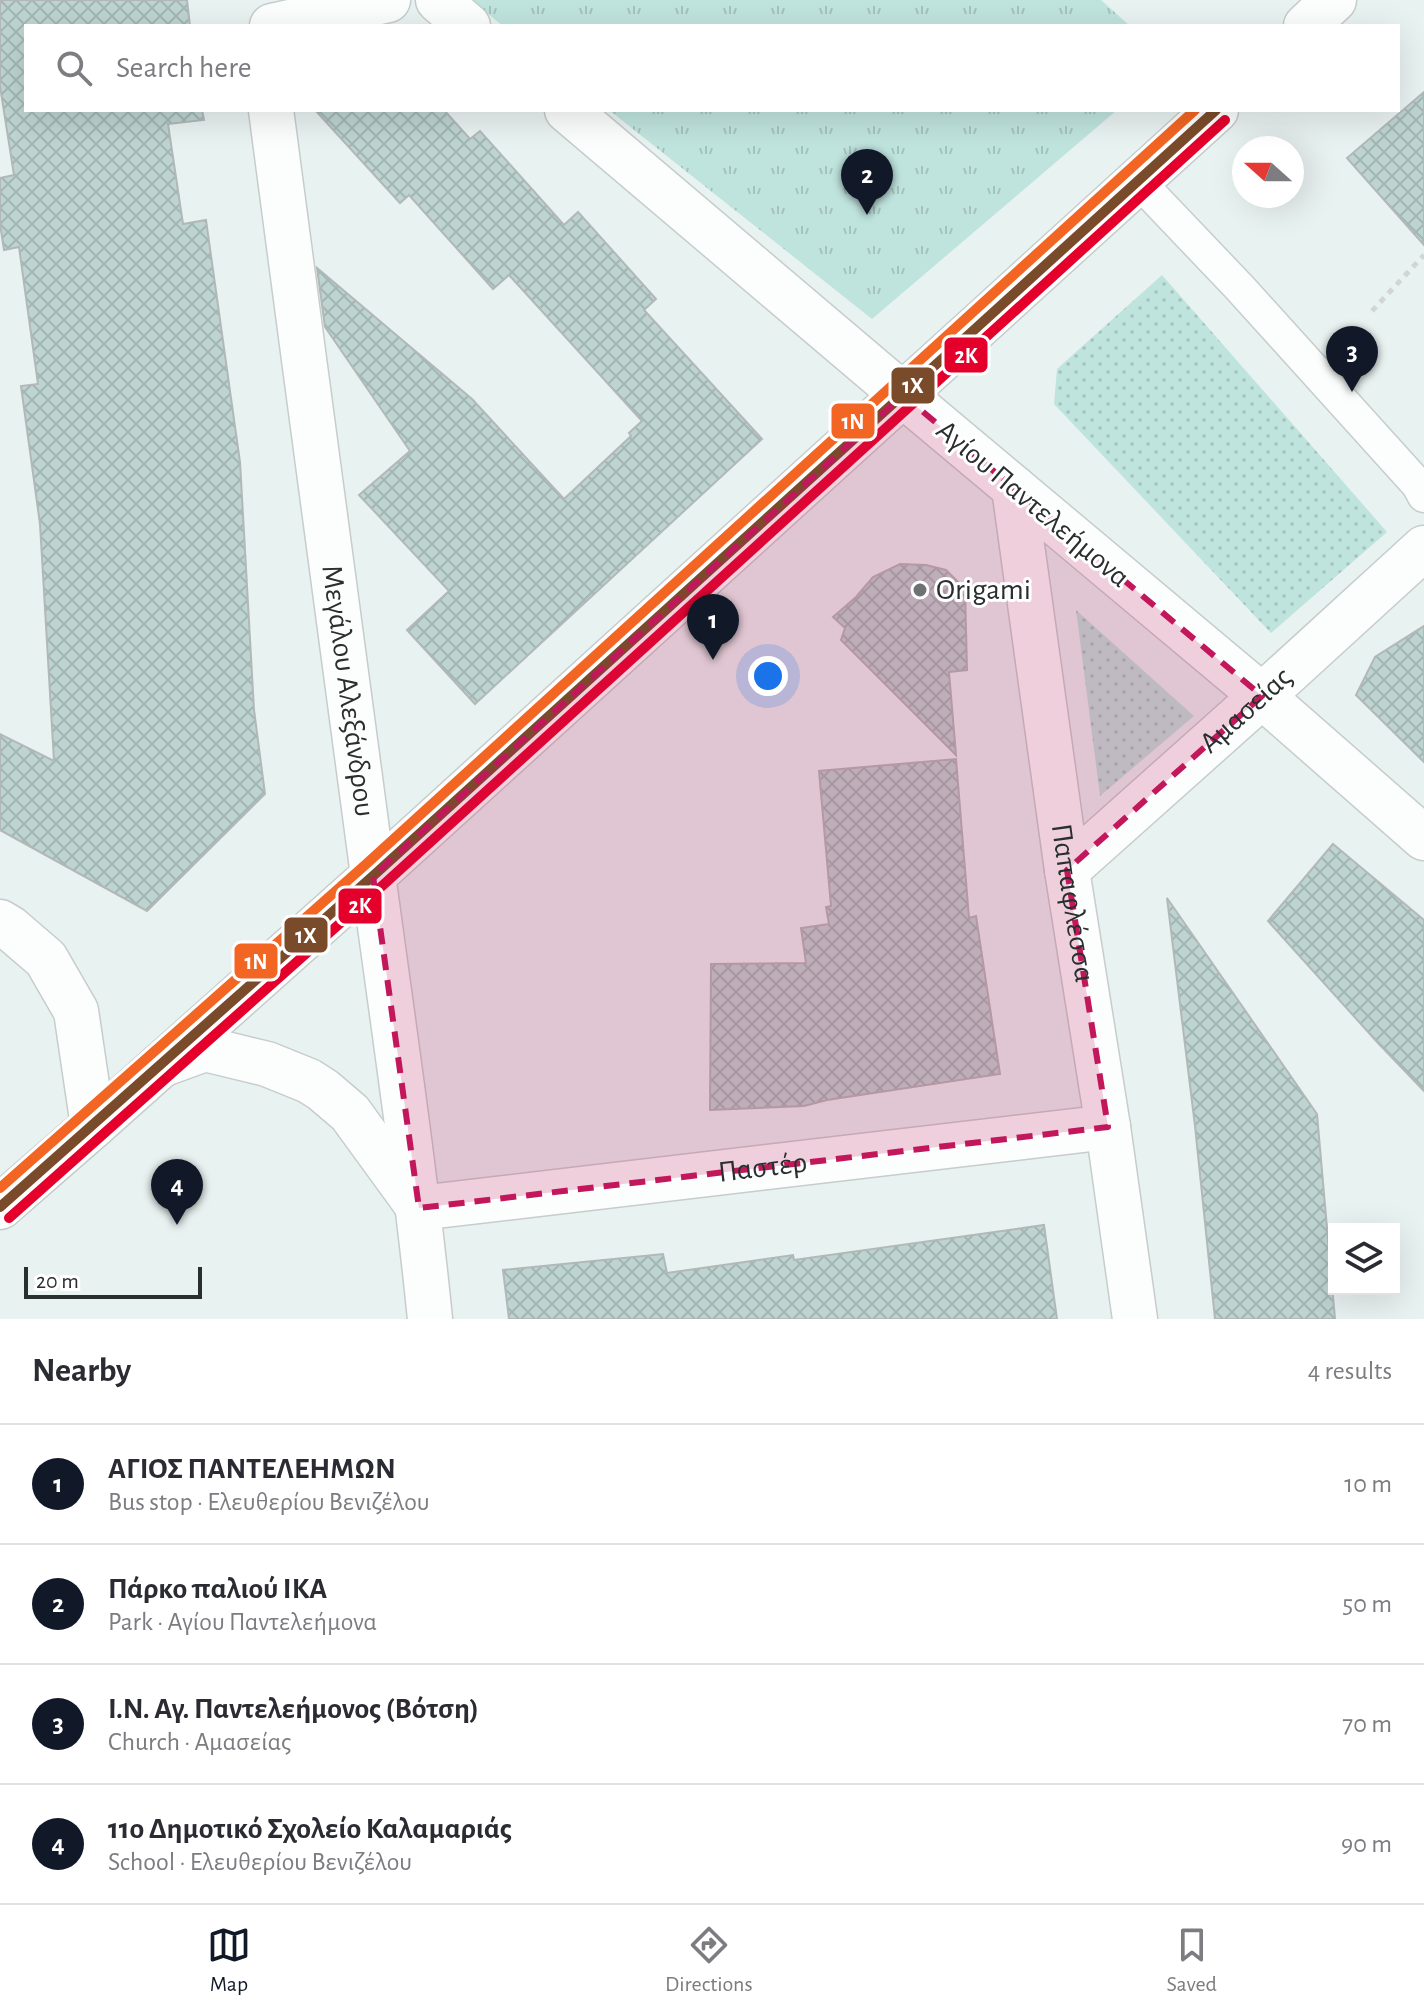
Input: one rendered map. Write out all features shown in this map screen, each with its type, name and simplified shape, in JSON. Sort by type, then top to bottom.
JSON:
[{"type":"street","points":[[256,0],[260,24]]},
{"type":"street","points":[[281,24],[388,0]]},
{"type":"street","points":[[438,0],[466,24]]},
{"type":"street","points":[[1308,24],[1334,0]]},
{"type":"street","name":"Μεγάλου Αλεξάνδρου","points":[[271,112],[419,1208],[430,1319]]},
{"type":"street","name":"Αγίου Παντελεήμονα","points":[[569,112],[1262,696],[1424,838]]},
{"type":"street","points":[[0,1207],[373,876],[1214,112]]},
{"type":"street","name":"Παπαφλέσσα","points":[[1014,488],[1067,870],[1135,1319]]},
{"type":"street","name":"Αμασείας","points":[[1067,870],[1424,548]]},
{"type":"street","points":[[0,922],[46,959],[76,1011],[93,1126]]},
{"type":"street","points":[[161,1065],[205,1049],[256,1060],[309,1081],[350,1113],[419,1208]]},
{"type":"street","name":"Παστέρ","points":[[419,1208],[1108,1127]]},
{"type":"lane","points":[[1139,182],[1261,311],[1418,485],[1424,496]]},
{"type":"path","points":[[1372,311],[1424,255]]},
{"type":"highlighted area","points":[[903,395],[1262,696],[1067,870],[1108,1127],[419,1208],[373,876]]},
{"type":"green space","points":[[471,0],[1101,0],[1128,24],[501,24]]},
{"type":"green space","points":[[612,112],[1115,112],[872,319]]},
{"type":"green space","points":[[1162,275],[1387,532],[1271,633],[1054,404],[1057,369]]},
{"type":"green space","points":[[1076,610],[1194,716],[1100,796]]},
{"type":"building","points":[[0,0],[187,0],[190,24],[24,24],[24,112],[202,112],[204,120],[168,124],[183,224],[206,220],[240,462],[254,710],[265,794],[147,911],[0,830],[0,734],[54,761],[40,524],[21,386],[38,384],[19,247],[4,250],[0,224],[0,178],[14,175],[0,86]]},
{"type":"building","points":[[1424,92],[1424,245],[1347,158]]},
{"type":"building","points":[[317,112],[446,112],[470,139],[480,131],[564,225],[578,212],[656,299],[644,310],[762,439],[475,704],[407,630],[449,591],[359,495],[410,451],[325,327],[317,268],[472,399],[564,499],[631,436],[629,433],[642,421],[509,275],[493,289],[409,195],[400,203]]},
{"type":"building","points":[[900,564],[946,570],[965,589],[967,670],[949,672],[956,755],[841,640],[845,628],[833,617],[873,577]]},
{"type":"building","points":[[1424,626],[1424,762],[1356,695],[1375,657]]},
{"type":"building","points":[[956,759],[969,918],[976,916],[1000,1074],[804,1106],[710,1110],[711,964],[806,963],[801,928],[829,924],[826,907],[831,906],[819,771]]},
{"type":"building","points":[[1333,844],[1424,920],[1424,1091],[1268,921]]},
{"type":"building","points":[[1167,898],[1317,1114],[1328,1239],[1328,1295],[1333,1295],[1335,1319],[1215,1319]]},
{"type":"building","points":[[1044,1225],[1057,1319],[509,1319],[503,1270],[663,1254],[667,1273],[793,1255],[794,1260]]},
{"type":"transit line","name":"1Ν","points":[[0,1188],[364,866],[1193,112]]},
{"type":"transit line","name":"1Χ","points":[[0,1207],[373,876],[1214,112]]},
{"type":"transit line","name":"2Κ","points":[[9,1218],[382,886],[1225,120]]},
{"type":"place","name":"Πάρκο παλιού ΙΚΑ","points":[[867,215]]},
{"type":"place","name":"Ι.Ν. Αγ. Παντελεήμονος (Βότση)","points":[[1352,392]]},
{"type":"place","name":"Origami","points":[[920,590]]},
{"type":"place","name":"ΑΓΙΟΣ ΠΑΝΤΕΛΕΗΜΩΝ","points":[[713,660]]},
{"type":"place","name":"11ο Δημοτικό Σχολείο Καλαμαριάς","points":[[177,1225]]}]
